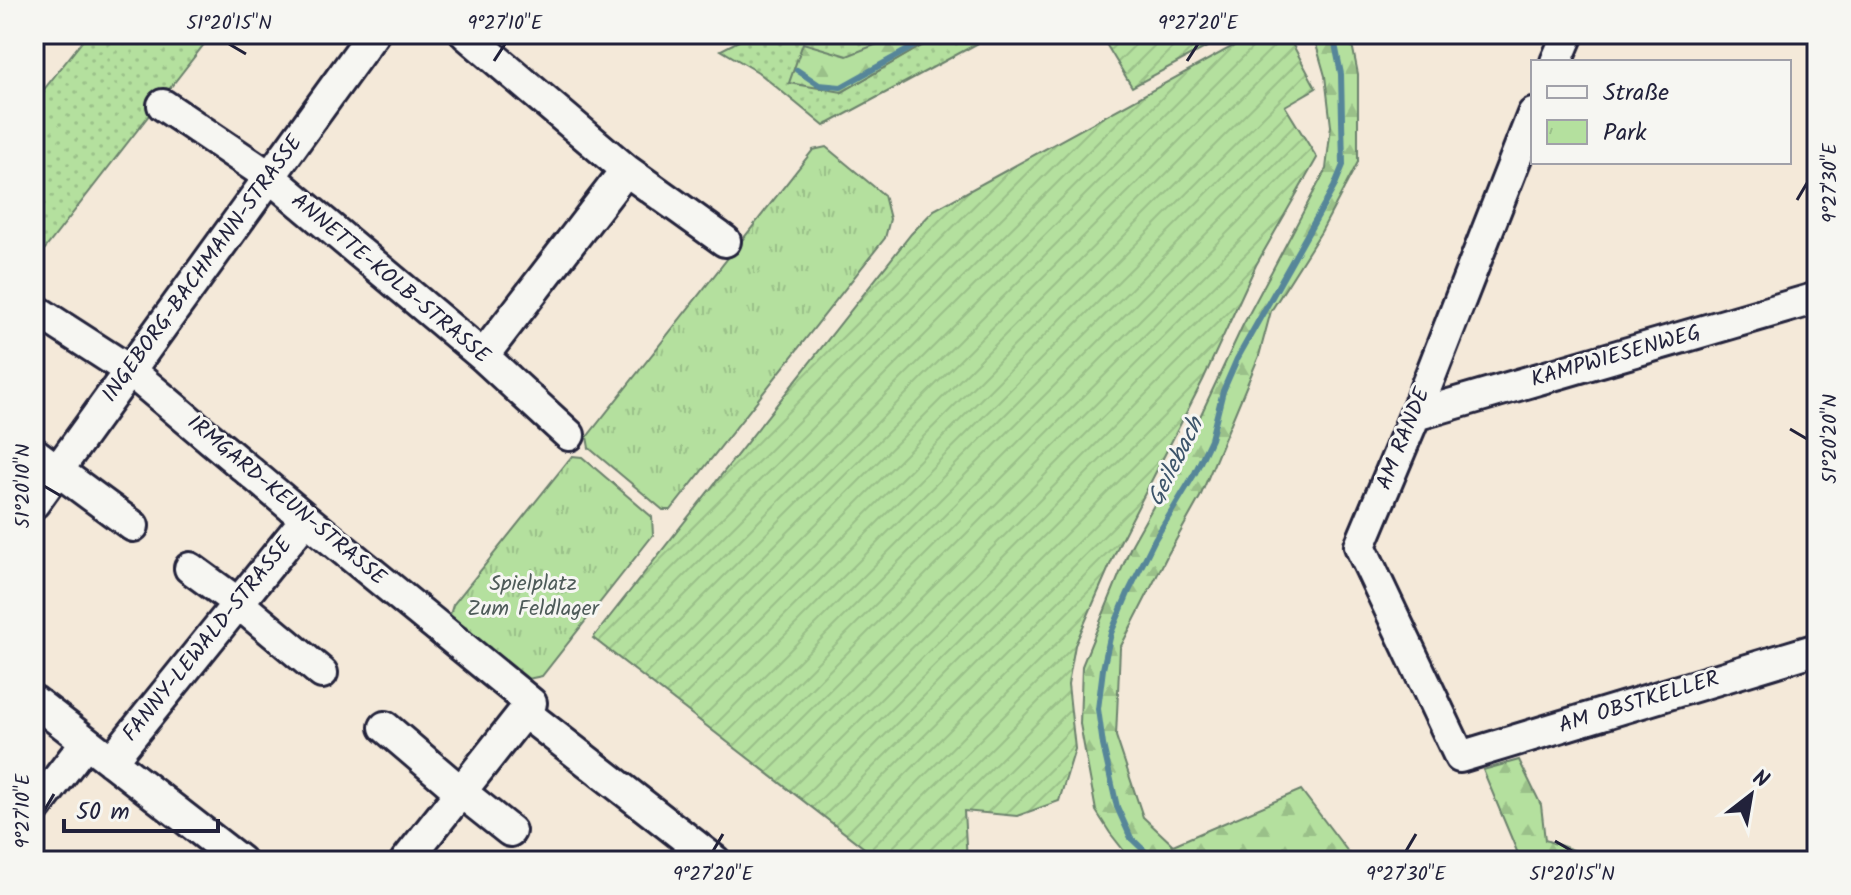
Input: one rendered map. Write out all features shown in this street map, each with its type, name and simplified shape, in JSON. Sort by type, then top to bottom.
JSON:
[{"type":"street","name":"INGEBORG-BACHMANN-STRASSE","points":[[34,503],[46,462],[130,371],[373,34]]},
{"type":"street","points":[[466,34],[626,170],[725,241]]},
{"type":"street","points":[[1557,60],[1568,34]]},
{"type":"street","name":"ANNETTE-KOLB-STRASSE","points":[[163,105],[270,177],[483,356],[569,435]]},
{"type":"street","name":"AM RANDE","points":[[1460,757],[1360,546],[1531,119]]},
{"type":"street","points":[[483,356],[626,170]]},
{"type":"street","name":"KAMPWIESENWEG","points":[[1415,415],[1817,298]]},
{"type":"street","name":"IRMGARD-KEUN-STRASSE","points":[[34,309],[130,371],[715,861]]},
{"type":"street","points":[[46,462],[133,526]]},
{"type":"street","name":"FANNY-LEWALD-STRASSE","points":[[111,761],[306,519]]},
{"type":"street","points":[[190,568],[238,603],[322,673]]},
{"type":"street","name":"AM OBSTKELLER","points":[[1460,757],[1817,649]]},
{"type":"street","points":[[34,701],[240,861]]},
{"type":"street","points":[[406,861],[528,707]]},
{"type":"street","points":[[385,727],[510,831]]},
{"type":"street","points":[[34,810],[86,742]]},
{"type":"green space","points":[[88,34],[212,34],[34,263],[34,102]]},
{"type":"green space","points":[[752,34],[890,34],[885,41],[847,57],[842,92],[942,34],[995,34],[824,126],[758,72],[721,50]]},
{"type":"green space","points":[[890,34],[942,34],[842,92],[789,83],[803,43],[847,56],[885,41]]},
{"type":"green space","points":[[1100,34],[1231,34],[1132,87]]},
{"type":"green space","points":[[1255,34],[1287,34],[1316,88],[1285,106],[1317,158],[1256,265],[1203,380],[1120,542],[1075,645],[1068,684],[1075,749],[1059,801],[1017,816],[964,811],[967,861],[881,861],[593,638],[911,234],[934,210]]},
{"type":"green space","points":[[1313,34],[1350,34],[1358,74],[1358,162],[1321,232],[1271,311],[1259,356],[1200,497],[1120,648],[1116,736],[1143,817],[1173,845],[1301,790],[1355,861],[1132,861],[1096,811],[1080,724],[1082,666],[1131,546],[1182,455],[1242,327],[1326,169],[1331,126],[1325,76]]},
{"type":"green space","points":[[826,147],[884,195],[890,219],[885,238],[671,510],[663,510],[589,448],[587,437],[813,150]]},
{"type":"green space","name":"Spielplatz Zum Feldlager","points":[[572,456],[582,457],[652,517],[653,535],[542,676],[528,679],[449,618],[453,605]]},
{"type":"green space","points":[[1519,760],[1541,805],[1545,840],[1587,855],[1594,861],[1521,861],[1483,770]]},
{"type":"waterway","points":[[797,70],[819,85],[841,87],[936,34]]},
{"type":"waterway","name":"Geilebach","points":[[1155,861],[1131,838],[1117,807],[1098,709],[1103,669],[1111,633],[1128,593],[1211,439],[1223,391],[1237,359],[1334,187],[1343,165],[1341,74],[1333,34]]}]
